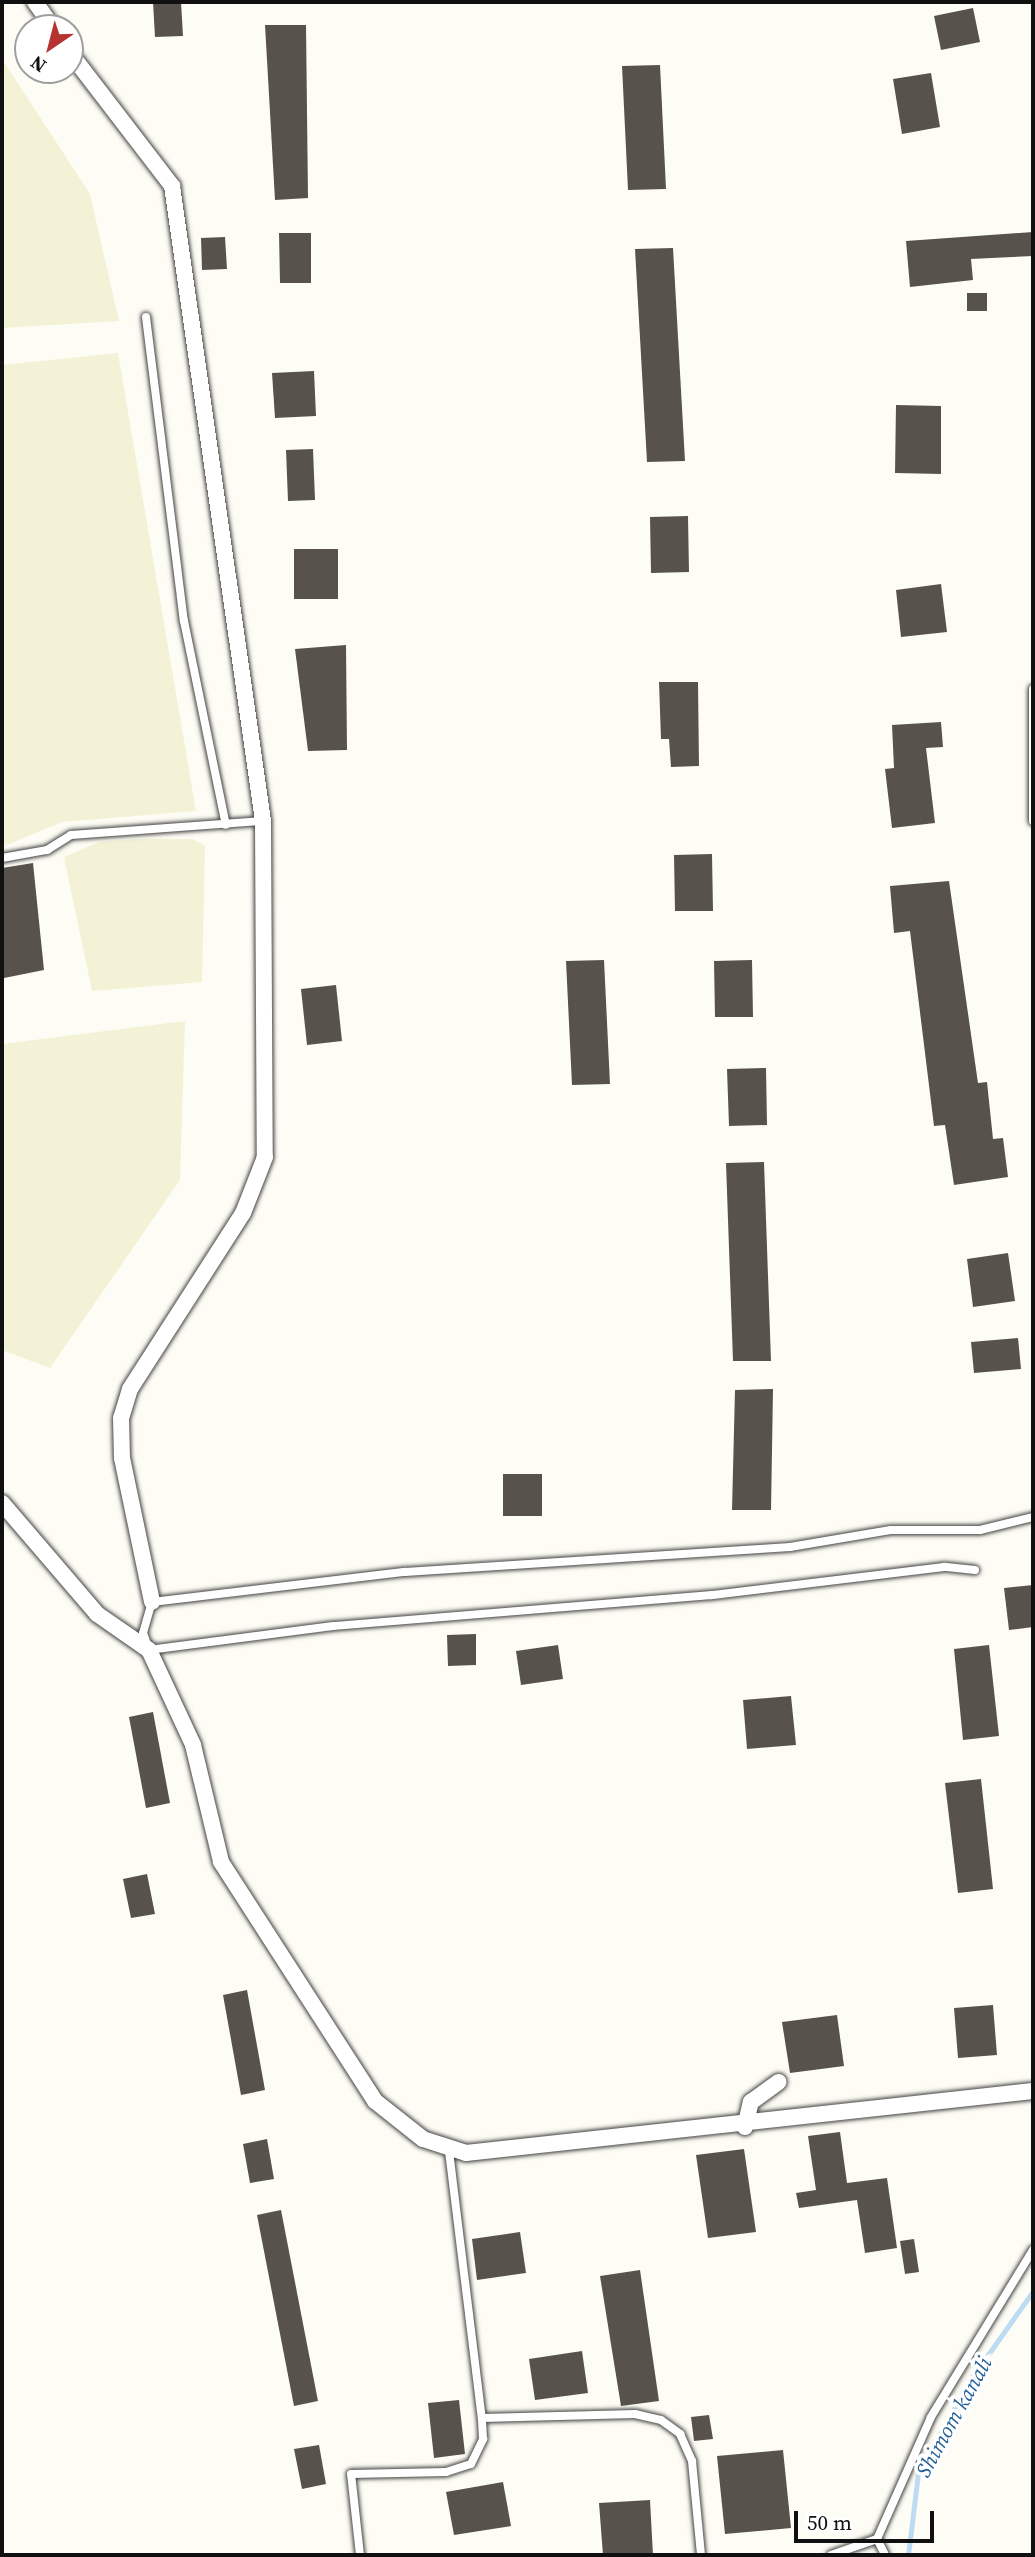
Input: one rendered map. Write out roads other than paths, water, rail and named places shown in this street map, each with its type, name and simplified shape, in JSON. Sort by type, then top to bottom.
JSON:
[{"type":"street","points":[[84,70],[173,186],[263,821],[265,1157],[243,1213],[130,1389],[121,1418],[122,1458],[152,1602]]},
{"type":"street","points":[[2,1503],[97,1614],[149,1650],[194,1745],[221,1862],[375,2101],[449,2151],[745,2127],[1033,2091]]},
{"type":"street","points":[[745,2127],[751,2102],[779,2082]]},
{"type":"lane","points":[[146,317],[184,621],[226,825]]},
{"type":"lane","points":[[1033,689],[1033,821]]},
{"type":"lane","points":[[2,858],[47,850],[71,835],[263,821]]},
{"type":"lane","points":[[975,1570],[944,1567],[724,1593],[333,1626],[149,1650],[143,1633],[152,1602],[405,1572],[790,1547],[891,1530],[980,1530],[1033,1517]]},
{"type":"lane","points":[[360,2555],[351,2474],[446,2472],[471,2464],[483,2439],[449,2151]]},
{"type":"lane","points":[[831,2555],[877,2539],[931,2417],[1033,2250]]},
{"type":"lane","points":[[482,2418],[635,2414],[661,2420],[680,2434],[692,2461],[701,2555]]},
{"type":"lane","points":[[877,2539],[885,2555]]},
{"type":"waterway","name":"Shimom kanali","points":[[908,2555],[918,2473],[970,2380],[1033,2291]]}]
